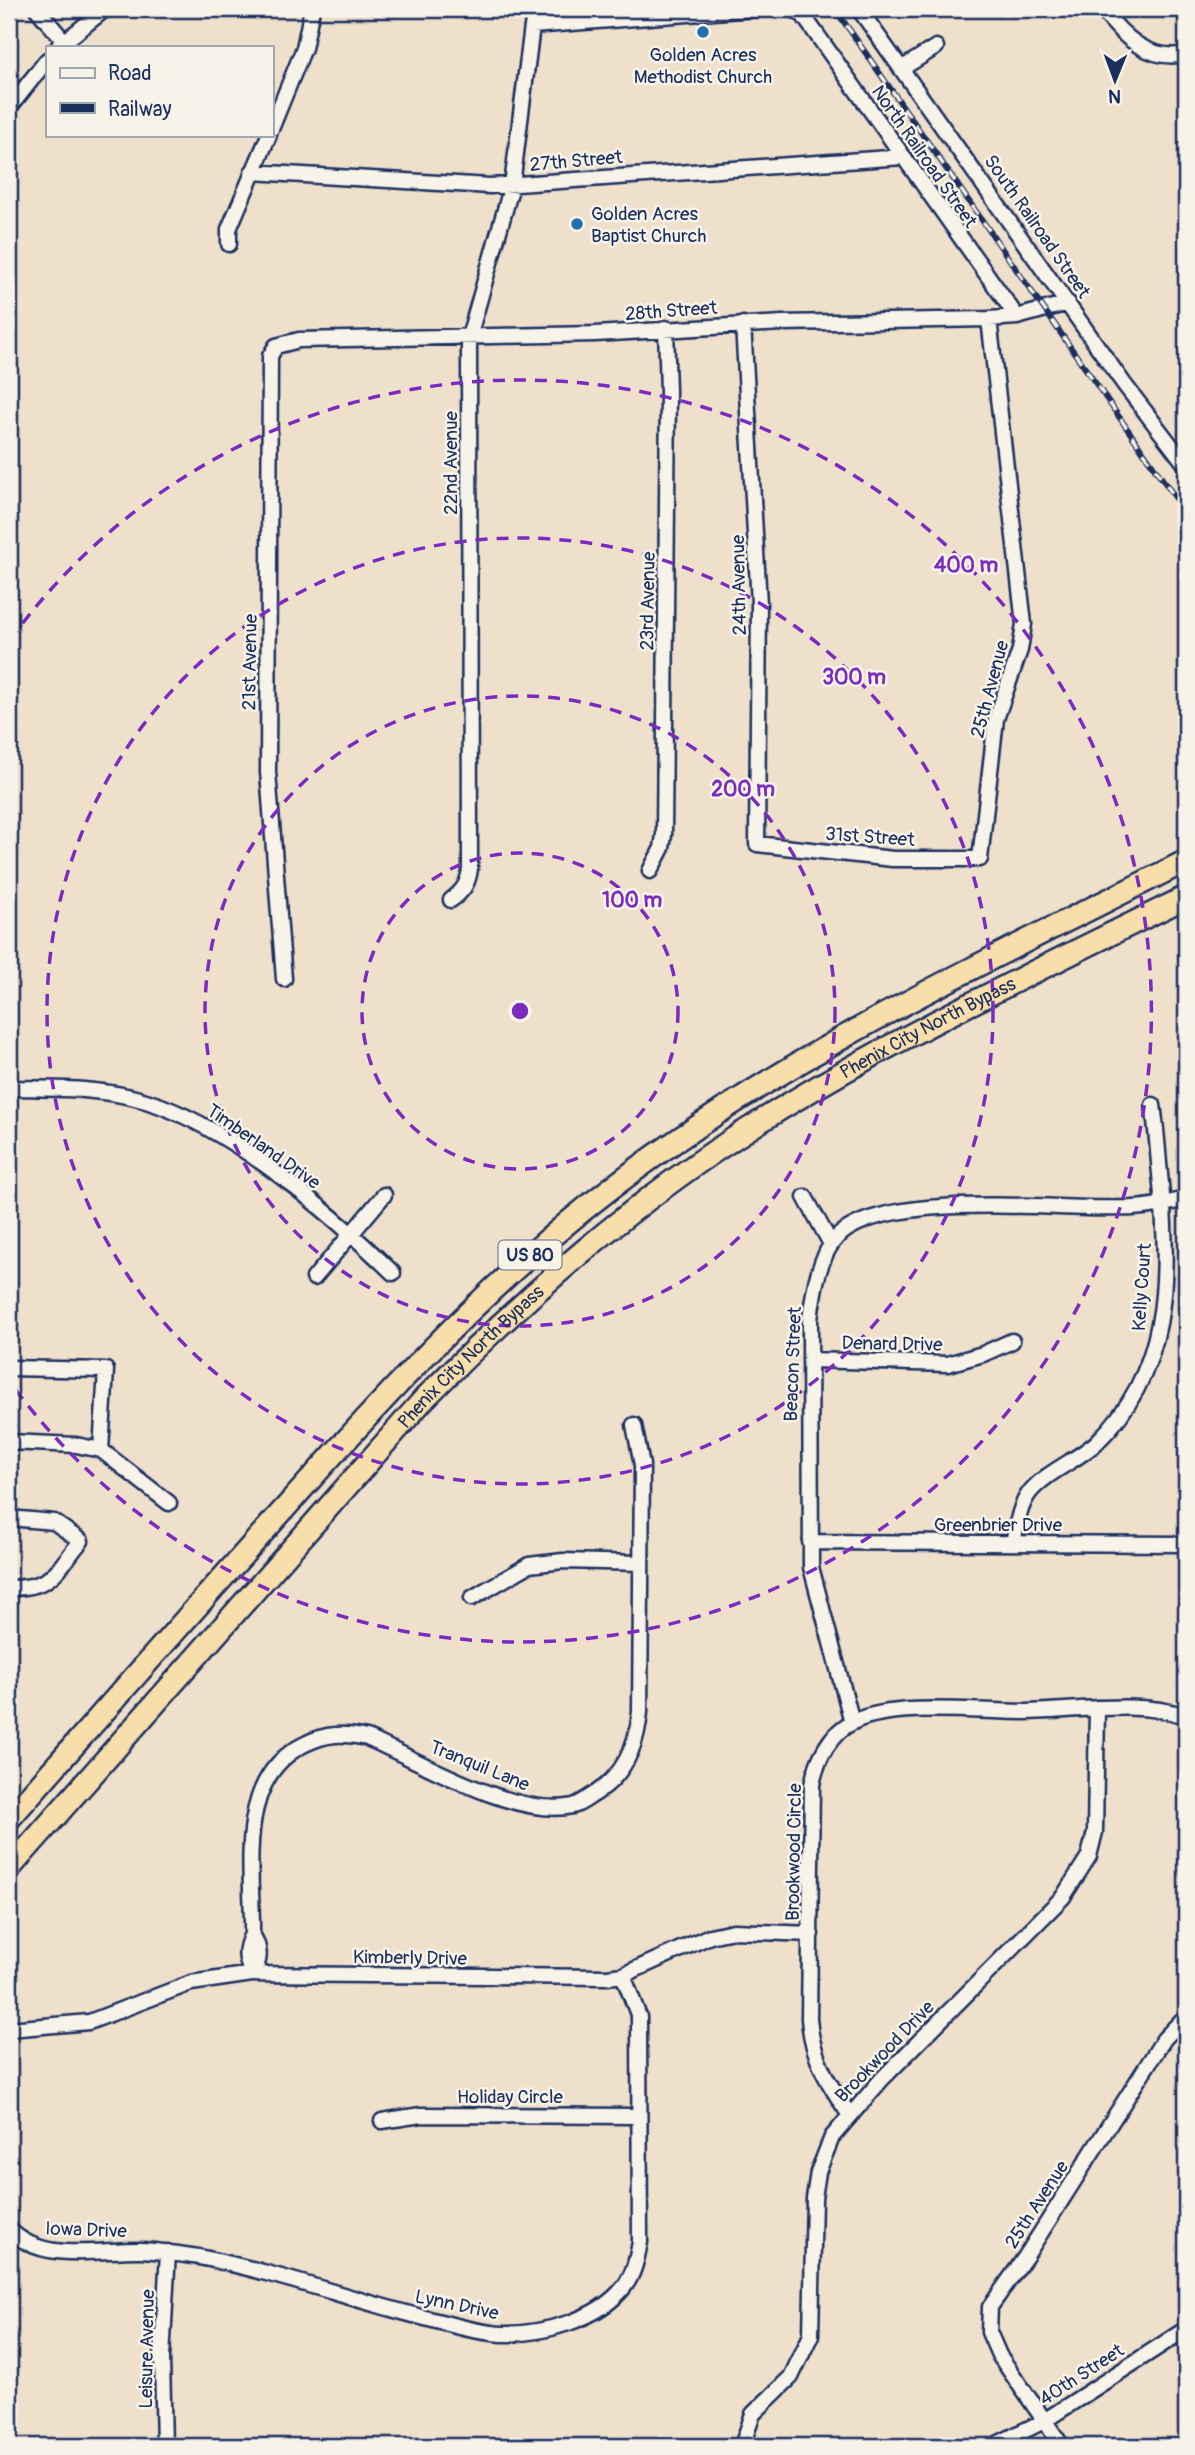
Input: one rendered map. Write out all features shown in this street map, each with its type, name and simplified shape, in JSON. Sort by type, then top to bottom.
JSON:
[{"type":"highway","name":"Phenix City North Bypass","points":[[9,1818],[413,1366],[500,1281],[593,1202],[692,1130],[794,1064],[901,1005],[1186,861]]},
{"type":"highway","name":"Phenix City North Bypass","points":[[9,1869],[424,1399],[485,1337],[616,1222],[760,1121],[835,1077],[1186,897]]},
{"type":"street","points":[[37,9],[61,44],[105,9]]},
{"type":"street","points":[[273,124],[304,48],[312,9]]},
{"type":"street","name":"22nd Avenue","points":[[451,900],[461,893],[468,882],[470,869],[469,337],[512,186],[532,26],[753,9]]},
{"type":"street","points":[[1102,9],[1130,41],[1150,53],[1174,57],[1186,54]]},
{"type":"street","name":"South Railroad Street","points":[[865,11],[901,69],[1186,465]]},
{"type":"street","name":"North Railroad Street","points":[[798,12],[1017,317]]},
{"type":"street","points":[[901,69],[936,47]]},
{"type":"street","points":[[9,108],[46,62]]},
{"type":"street","points":[[229,244],[229,229],[269,136]]},
{"type":"street","name":"27th Street","points":[[252,173],[512,186],[903,158]]},
{"type":"street","name":"28th Street","points":[[276,346],[299,340],[469,337],[743,324],[989,319],[1017,317],[1069,303]]},
{"type":"street","name":"25th Avenue","points":[[980,859],[996,719],[1020,650],[1024,624],[989,319]]},
{"type":"street","name":"24th Avenue","points":[[743,324],[760,603],[757,844]]},
{"type":"street","name":"23rd Avenue","points":[[650,870],[662,848],[664,835],[668,405],[666,328]]},
{"type":"street","name":"21st Avenue","points":[[276,346],[270,356],[268,772],[284,979]]},
{"type":"street","name":"31st Street","points":[[757,844],[893,859],[980,859]]},
{"type":"street","name":"Timberland Drive","points":[[9,1088],[107,1093],[144,1100],[179,1112],[212,1129],[350,1232],[393,1273]]},
{"type":"street","name":"Kelly Court","points":[[1013,1542],[1029,1493],[1097,1442],[1122,1414],[1142,1383],[1156,1348],[1163,1311],[1163,1205],[1153,1105]]},
{"type":"street","points":[[314,1278],[350,1232],[384,1195]]},
{"type":"street","points":[[806,1197],[831,1244],[861,1222],[897,1210],[934,1207],[1133,1208],[1186,1199]]},
{"type":"street","name":"Beacon Street","points":[[831,1244],[814,1287],[810,1360],[810,1542],[815,1590],[852,1722]]},
{"type":"street","name":"Denard Drive","points":[[810,1360],[948,1364],[983,1354],[1012,1341]]},
{"type":"street","points":[[9,1368],[106,1370],[101,1450]]},
{"type":"street","name":"Tranquil Lane","points":[[252,1974],[246,1960],[246,1946],[252,1934],[253,1812],[260,1788],[274,1766],[295,1749],[318,1738],[342,1733],[367,1738],[516,1804],[551,1808],[576,1805],[607,1786],[629,1758],[638,1736],[641,1563],[642,1465],[634,1425]]},
{"type":"street","points":[[9,1442],[76,1445],[101,1450],[169,1503]]},
{"type":"street","points":[[9,1517],[54,1522],[81,1541],[45,1583],[34,1588],[9,1588]]},
{"type":"street","name":"Greenbrier Drive","points":[[810,1542],[900,1545],[1013,1542],[1186,1544]]},
{"type":"street","points":[[472,1598],[507,1575],[529,1565],[563,1561],[641,1563]]},
{"type":"street","points":[[852,1722],[891,1712],[1051,1711],[1097,1708],[1172,1712],[1186,1716]]},
{"type":"street","name":"Brookwood Drive","points":[[742,2446],[753,2414],[791,2376],[811,2335],[814,2198],[818,2172],[832,2137],[849,2114],[1063,1897],[1089,1856],[1095,1832],[1097,1708]]},
{"type":"street","name":"Brookwood Circle","points":[[849,2114],[819,2067],[811,2044],[811,1934],[814,1773],[817,1762],[830,1742],[852,1722]]},
{"type":"street","name":"Kimberly Drive","points":[[9,2029],[89,2022],[191,1983],[252,1974],[522,1978],[623,1975],[710,1936],[733,1931],[811,1934]]},
{"type":"street","name":"Lynn Drive","points":[[168,2252],[237,2266],[476,2330],[525,2333],[561,2325],[595,2311],[624,2288],[635,2266],[640,2242],[639,2017],[623,1975]]},
{"type":"street","name":"25th Avenue","points":[[1062,2446],[999,2355],[989,2332],[990,2307],[1026,2256],[1164,2039],[1186,2016]]},
{"type":"street","name":"Holiday Circle","points":[[382,2121],[421,2115],[639,2116]]},
{"type":"street","name":"Iowa Drive","points":[[9,2229],[29,2245],[53,2251],[168,2252]]},
{"type":"street","name":"Leisure Avenue","points":[[164,2446],[162,2358],[168,2252]]},
{"type":"street","name":"40th Street","points":[[993,2446],[1044,2421],[1186,2329]]},
{"type":"railway","points":[[835,9],[1186,513]]},
{"type":"place","name":"Golden Acres Methodist Church","points":[[703,32]]},
{"type":"place","name":"Golden Acres Baptist Church","points":[[577,224]]}]
